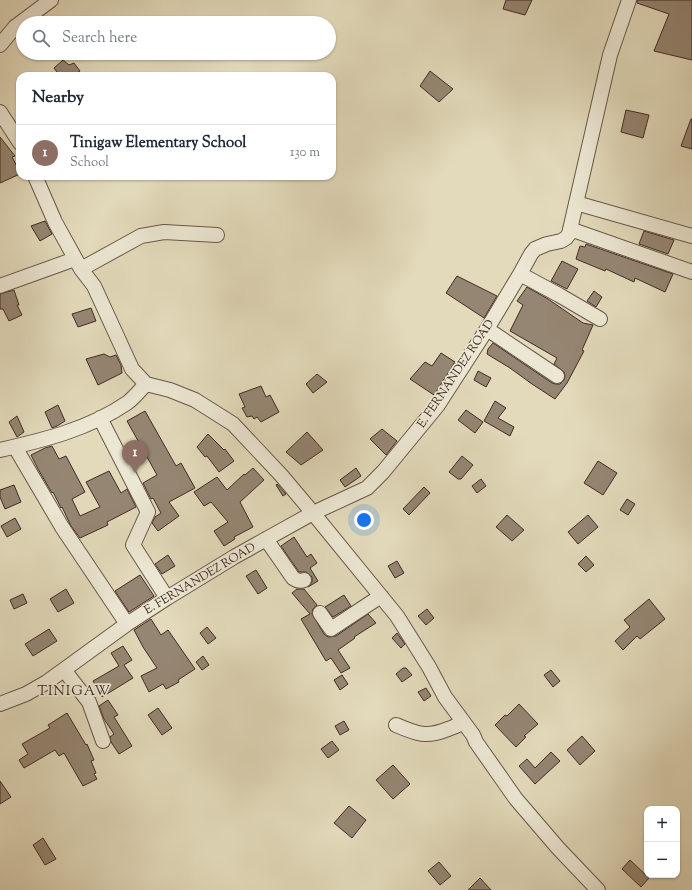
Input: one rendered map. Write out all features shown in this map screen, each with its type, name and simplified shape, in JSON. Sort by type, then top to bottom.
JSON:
[{"type":"street","points":[[30,16],[51,0]]},
{"type":"street","points":[[629,0],[610,55],[570,229],[692,272]]},
{"type":"street","points":[[0,45],[16,26]]},
{"type":"street","points":[[0,112],[16,138]]},
{"type":"street","points":[[37,180],[55,222],[78,264],[94,286],[132,369],[146,384],[170,390],[195,400],[233,424],[313,513],[381,596],[413,640],[430,667],[445,697],[473,735],[476,742],[516,799],[558,848],[598,890]]},
{"type":"street","points":[[576,203],[692,236]]},
{"type":"street","name":"E. FERNANDEZ ROAD","points":[[0,704],[26,694],[64,670],[127,624],[234,557],[313,513],[367,488],[383,472],[438,405],[487,329],[520,274],[530,254],[536,249],[547,244],[561,241],[566,238],[570,229]]},
{"type":"street","points":[[0,286],[78,264],[141,236],[164,232],[217,235]]},
{"type":"street","points":[[520,274],[600,319]]},
{"type":"street","points":[[487,329],[557,376]]},
{"type":"street","points":[[0,450],[35,442],[82,428],[127,403],[146,384]]},
{"type":"street","points":[[100,418],[148,512],[133,545],[167,598]]},
{"type":"street","points":[[15,447],[62,527],[127,624]]},
{"type":"street","points":[[266,539],[293,578],[301,581],[304,580]]},
{"type":"street","points":[[320,613],[331,629],[381,596]]},
{"type":"street","points":[[64,670],[89,702],[103,740]]},
{"type":"street","points":[[396,725],[424,735],[438,733],[462,722]]},
{"type":"building","points":[[506,0],[532,0],[525,15],[503,9]]},
{"type":"building","points":[[637,0],[692,0],[692,60],[654,51],[669,14],[637,3]]},
{"type":"building","points":[[63,60],[69,65],[74,63],[80,71],[57,72],[54,68]]},
{"type":"building","points":[[430,71],[453,89],[439,102],[420,86]]},
{"type":"building","points":[[626,110],[649,115],[643,138],[621,132]]},
{"type":"building","points":[[692,119],[692,149],[681,146]]},
{"type":"building","points":[[0,137],[15,156],[12,157],[16,164],[16,176],[0,183]]},
{"type":"building","points":[[45,221],[52,234],[40,241],[31,226]]},
{"type":"building","points":[[644,231],[674,240],[668,254],[639,244]]},
{"type":"building","points":[[586,244],[673,274],[665,292],[635,278],[634,282],[606,269],[605,271],[576,259],[580,246],[585,247]]},
{"type":"building","points":[[562,261],[578,269],[567,289],[551,281]]},
{"type":"building","points":[[457,276],[497,296],[484,318],[446,293]]},
{"type":"building","points":[[527,287],[548,299],[583,323],[593,325],[582,350],[584,351],[567,383],[555,399],[487,354],[488,349],[493,343],[552,383],[560,384],[564,380],[564,372],[554,364],[557,358],[510,331],[523,305],[517,301]]},
{"type":"building","points":[[14,290],[19,305],[17,305],[22,315],[9,321],[3,309],[0,309],[0,294]]},
{"type":"building","points":[[594,291],[602,297],[596,307],[587,301]]},
{"type":"building","points":[[91,308],[96,321],[78,327],[72,314]]},
{"type":"building","points":[[441,353],[455,362],[434,395],[410,379],[425,362],[432,366]]},
{"type":"building","points":[[104,354],[110,357],[116,355],[121,365],[122,373],[98,385],[86,359]]},
{"type":"building","points":[[478,371],[491,378],[486,387],[474,380]]},
{"type":"building","points":[[317,374],[327,382],[313,393],[306,384]]},
{"type":"building","points":[[261,386],[266,397],[270,395],[279,412],[261,422],[257,417],[254,419],[252,416],[247,417],[242,408],[245,407],[239,394]]},
{"type":"building","points":[[495,401],[506,408],[498,418],[514,427],[510,436],[484,421]]},
{"type":"building","points":[[58,405],[65,421],[52,428],[45,412]]},
{"type":"building","points":[[466,410],[483,422],[475,433],[458,420]]},
{"type":"building","points":[[145,411],[176,466],[181,463],[195,488],[169,502],[179,516],[158,531],[152,523],[155,517],[161,513],[153,498],[151,499],[143,483],[157,475],[127,421]]},
{"type":"building","points":[[17,416],[24,432],[17,437],[9,422]]},
{"type":"building","points":[[382,429],[397,441],[386,455],[370,439]]},
{"type":"building","points":[[307,432],[323,450],[301,465],[286,452]]},
{"type":"building","points":[[208,434],[224,450],[225,449],[234,461],[219,472],[207,456],[205,457],[197,447]]},
{"type":"building","points":[[52,446],[59,459],[66,456],[85,492],[72,499],[80,516],[100,507],[86,482],[109,471],[121,493],[127,489],[136,507],[107,522],[108,525],[80,538],[71,526],[62,507],[61,508],[53,492],[52,493],[31,455]]},
{"type":"building","points":[[462,456],[473,465],[461,479],[458,479],[449,472]]},
{"type":"building","points":[[598,461],[617,473],[603,495],[584,483]]},
{"type":"building","points":[[253,468],[264,480],[240,502],[253,527],[234,537],[235,539],[224,546],[214,531],[228,522],[211,502],[204,506],[194,492],[217,477],[227,490],[244,474],[245,475]]},
{"type":"building","points":[[356,468],[361,476],[345,487],[340,480]]},
{"type":"building","points":[[481,479],[486,486],[477,493],[472,486]]},
{"type":"building","points":[[277,484],[286,494],[283,496],[276,485]]},
{"type":"building","points":[[14,485],[21,502],[5,509],[0,497],[0,490]]},
{"type":"building","points":[[424,487],[430,493],[409,515],[403,509]]},
{"type":"building","points":[[627,499],[635,504],[628,515],[620,510]]},
{"type":"building","points":[[507,515],[524,530],[512,541],[496,527]]},
{"type":"building","points":[[588,515],[598,527],[578,544],[568,532]]},
{"type":"building","points":[[15,518],[21,529],[7,537],[1,526]]},
{"type":"building","points":[[294,537],[307,557],[311,554],[317,563],[310,568],[318,581],[308,587],[312,582],[312,577],[306,572],[299,572],[281,546]]},
{"type":"building","points":[[168,555],[175,566],[162,574],[155,564]]},
{"type":"building","points":[[586,556],[594,565],[586,572],[578,564]]},
{"type":"building","points":[[397,561],[404,573],[395,578],[388,566]]},
{"type":"building","points":[[256,570],[267,588],[258,594],[246,576]]},
{"type":"building","points":[[140,575],[154,596],[129,612],[115,591]]},
{"type":"building","points":[[66,589],[74,603],[58,612],[50,599]]},
{"type":"building","points":[[297,589],[304,589],[317,605],[313,609],[312,614],[324,634],[328,637],[336,636],[368,614],[376,623],[354,637],[355,638],[338,650],[350,668],[341,673],[331,658],[326,661],[301,619],[310,614],[292,593]]},
{"type":"building","points":[[23,594],[27,603],[14,609],[10,600]]},
{"type":"building","points":[[344,595],[351,606],[333,617],[325,607]]},
{"type":"building","points":[[649,599],[665,619],[640,639],[637,636],[623,650],[615,641],[630,627],[624,620]]},
{"type":"building","points":[[427,609],[434,618],[426,625],[418,616]]},
{"type":"building","points":[[151,619],[161,635],[168,630],[195,669],[178,680],[179,682],[166,689],[163,684],[149,692],[141,676],[157,668],[134,630]]},
{"type":"building","points":[[207,627],[216,638],[208,644],[200,633]]},
{"type":"building","points":[[49,629],[57,641],[33,656],[25,644]]},
{"type":"building","points":[[397,633],[405,644],[401,648],[392,638]]},
{"type":"building","points":[[123,646],[132,660],[124,665],[133,678],[102,697],[93,681],[119,666],[111,653]]},
{"type":"building","points":[[203,656],[209,665],[202,670],[196,662]]},
{"type":"building","points":[[403,668],[406,668],[412,675],[402,682],[396,674]]},
{"type":"building","points":[[551,670],[560,681],[553,687],[544,675]]},
{"type":"building","points":[[342,675],[348,684],[340,690],[334,680]]},
{"type":"building","points":[[426,688],[431,696],[424,701],[418,692]]},
{"type":"building","points":[[108,700],[118,715],[114,717],[132,746],[119,754],[111,742],[110,737],[114,734],[104,719],[99,706]]},
{"type":"building","points":[[519,704],[538,724],[524,736],[526,737],[516,747],[495,725]]},
{"type":"building","points":[[158,708],[172,728],[162,735],[148,715]]},
{"type":"building","points":[[67,713],[86,745],[87,744],[94,760],[91,761],[96,773],[94,774],[97,779],[83,786],[64,753],[59,756],[55,750],[24,768],[19,760],[28,754],[22,744],[50,728],[48,725]]},
{"type":"building","points":[[344,721],[349,730],[340,735],[335,726]]},
{"type":"building","points":[[582,736],[595,751],[580,765],[567,750]]},
{"type":"building","points":[[332,741],[339,750],[328,758],[321,749]]},
{"type":"building","points":[[551,752],[560,761],[535,784],[519,766],[527,759],[535,768]]},
{"type":"building","points":[[393,765],[410,784],[393,799],[376,780]]},
{"type":"building","points":[[0,781],[11,797],[0,804]]},
{"type":"building","points":[[349,806],[366,820],[352,838],[334,823]]},
{"type":"building","points":[[43,838],[56,859],[45,865],[33,845]]},
{"type":"building","points":[[630,860],[644,873],[644,878],[649,878],[641,887],[622,869]]},
{"type":"building","points":[[439,862],[451,876],[440,885],[428,871]]},
{"type":"building","points":[[480,878],[491,890],[468,890]]},
{"type":"place","name":"Tinigaw Elementary School","points":[[135,473]]},
{"type":"district","name":"TINIGAW","points":[[74,692]]}]
